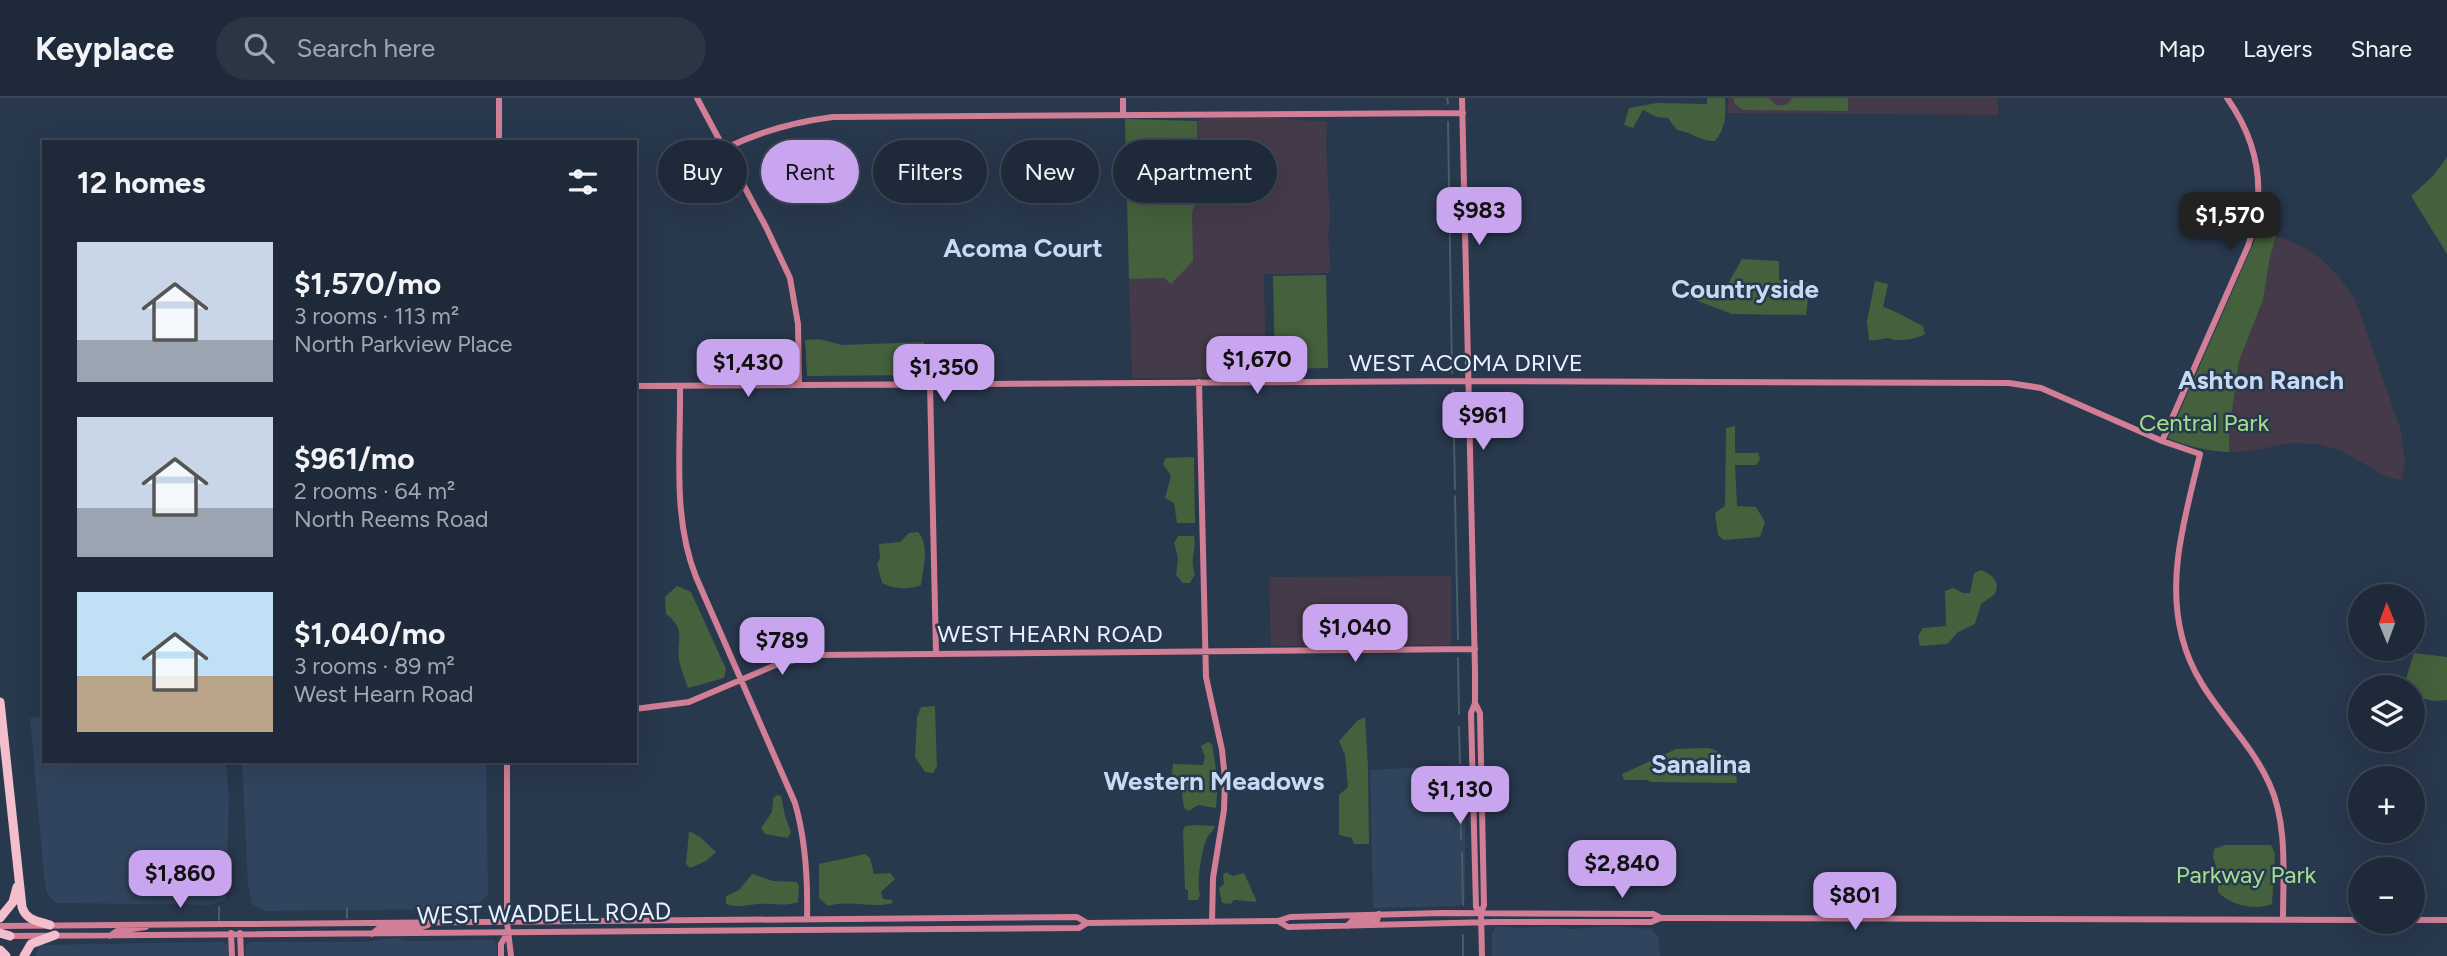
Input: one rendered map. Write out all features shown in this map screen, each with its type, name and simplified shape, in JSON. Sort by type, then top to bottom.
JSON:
[{"type":"highway","points":[[0,702],[23,912],[31,919],[50,925]]},
{"type":"highway","points":[[0,918],[13,902],[18,880]]},
{"type":"highway","points":[[24,956],[31,944],[55,935]]},
{"type":"highway","points":[[0,950],[6,956]]},
{"type":"street","points":[[499,98],[499,140]]},
{"type":"street","points":[[697,98],[719,140]]},
{"type":"street","points":[[1123,98],[1123,114]]},
{"type":"street","points":[[1462,98],[1475,703],[1480,713],[1484,905],[1481,913],[1482,956]]},
{"type":"street","points":[[2162,441],[2248,246],[2257,211],[2259,185],[2255,153],[2248,133],[2228,98]]},
{"type":"street","points":[[744,140],[768,129],[833,117],[1462,113]]},
{"type":"street","points":[[747,194],[790,278],[797,317],[799,385]]},
{"type":"street","name":"WEST ACOMA DRIVE","points":[[637,386],[1468,381],[2019,383],[2041,388],[2162,441],[2200,454],[2179,544],[2175,589],[2182,638],[2192,667],[2205,690],[2258,762],[2277,805],[2281,836],[2283,919]]},
{"type":"street","points":[[1199,382],[1205,651],[1209,695],[1222,750],[1225,779],[1224,810],[1213,878],[1212,922]]},
{"type":"street","points":[[930,384],[936,653]]},
{"type":"street","points":[[680,386],[681,510],[684,539],[691,564],[783,773],[799,816],[806,860],[807,920]]},
{"type":"street","name":"WEST HEARN ROAD","points":[[637,709],[682,704],[778,664],[803,657],[936,653],[1475,649]]},
{"type":"street","points":[[507,763],[507,922],[511,956]]},
{"type":"street","name":"WEST WADDELL ROAD","points":[[3,931],[50,925],[1077,917],[1087,923],[1212,922],[1278,921],[1290,917],[1379,914],[1481,913],[1653,914],[1661,918]]},
{"type":"street","points":[[1347,926],[1352,921],[1377,920],[1379,914]]},
{"type":"street","points":[[1570,922],[1589,917],[1620,917],[1628,914]]},
{"type":"street","name":"WEST WADDELL ROAD","points":[[1278,921],[1288,927],[1481,922],[1651,922],[1661,918],[2348,920]]},
{"type":"street","points":[[2425,920],[2447,920]]},
{"type":"street","points":[[372,934],[378,929],[418,928],[436,923]]},
{"type":"street","name":"WEST WADDELL ROAD","points":[[3,931],[110,936],[1079,928],[1087,923]]},
{"type":"street","points":[[110,936],[117,931],[161,924]]},
{"type":"street","points":[[231,924],[232,956]]},
{"type":"street","points":[[240,924],[241,956]]},
{"type":"street","points":[[501,956],[501,944],[508,932]]},
{"type":"shaded area","points":[[1728,98],[1998,98],[1998,115],[1728,113]]},
{"type":"shaded area","points":[[1205,118],[1275,118],[1327,122],[1331,273],[1264,274],[1266,377],[1132,378],[1129,279],[1164,278],[1194,203],[1277,203],[1277,140],[1197,140],[1197,121]]},
{"type":"shaded area","points":[[2276,236],[2300,245],[2320,258],[2339,277],[2355,299],[2401,431],[2405,463],[2401,480],[2385,476],[2342,451],[2316,444],[2292,443],[2229,452],[2239,361],[2263,300]]},
{"type":"shaded area","points":[[1451,576],[1451,645],[1271,646],[1269,577]]},
{"type":"shaded area","points":[[42,717],[42,763],[226,763],[229,795],[226,900],[211,905],[56,903],[47,893],[44,875],[30,718]]},
{"type":"shaded area","points":[[242,763],[486,763],[488,894],[474,909],[265,911],[252,904],[248,884]]},
{"type":"shaded area","points":[[1465,765],[1465,900],[1459,906],[1373,908],[1370,770]]},
{"type":"shaded area","points":[[1496,926],[1554,926],[1571,929],[1613,926],[1651,929],[1658,936],[1660,956],[1492,956],[1492,933]]},
{"type":"shaded area","points":[[395,938],[409,941],[494,940],[497,956],[245,956],[246,945],[251,942],[362,942]]},
{"type":"shaded area","points":[[222,942],[228,945],[229,956],[36,956],[38,945]]},
{"type":"green space","points":[[1707,98],[1725,98],[1725,121],[1715,141],[1677,130],[1668,118],[1657,117],[1643,110],[1633,128],[1624,125],[1629,108],[1657,103],[1707,104]]},
{"type":"green space","points":[[1733,98],[1769,98],[1776,105],[1781,105],[1787,104],[1792,98],[1848,98],[1848,111],[1743,110],[1735,104]]},
{"type":"green space","points":[[1125,119],[1197,121],[1197,140],[1126,140]]},
{"type":"green space","points":[[2447,157],[2447,254],[2411,196],[2433,176]]},
{"type":"green space","points":[[1127,203],[1195,203],[1192,213],[1193,261],[1171,284],[1164,278],[1129,279]]},
{"type":"green space","name":"Central Park","points":[[2263,233],[2276,236],[2263,300],[2239,361],[2229,452],[2198,448],[2168,438],[2257,235]]},
{"type":"green space","points":[[1742,259],[1779,261],[1779,280],[1810,283],[1806,315],[1732,314],[1687,297],[1692,283],[1699,282],[1722,294]]},
{"type":"green space","points":[[1326,275],[1328,368],[1275,369],[1273,276]]},
{"type":"green space","points":[[1875,281],[1888,284],[1883,307],[1923,326],[1925,334],[1908,339],[1869,340],[1867,321]]},
{"type":"green space","points":[[819,339],[842,345],[924,342],[925,375],[807,376],[805,340]]},
{"type":"green space","points":[[1735,426],[1735,453],[1758,453],[1760,459],[1756,465],[1735,465],[1737,506],[1756,507],[1765,522],[1760,537],[1724,540],[1718,535],[1715,513],[1725,506],[1726,428]]},
{"type":"green space","points":[[1194,457],[1195,523],[1177,523],[1174,503],[1165,498],[1171,476],[1163,464],[1166,458]]},
{"type":"green space","points":[[918,532],[925,550],[921,585],[901,588],[882,583],[877,564],[880,558],[879,544],[900,542],[909,533]]},
{"type":"green space","points":[[1178,536],[1194,536],[1195,574],[1190,583],[1183,583],[1176,575],[1178,558],[1174,543]]},
{"type":"green space","points":[[1981,570],[1994,579],[1997,589],[1995,594],[1981,604],[1975,624],[1958,632],[1947,644],[1920,646],[1918,636],[1923,628],[1946,626],[1945,591],[1953,588],[1970,593],[1974,573]]},
{"type":"green space","points":[[677,586],[691,592],[726,669],[724,678],[688,688],[679,660],[679,630],[666,614],[665,597]]},
{"type":"green space","points":[[2426,654],[2447,657],[2447,700],[2425,699],[2425,675],[2407,675],[2411,662],[2426,662]]},
{"type":"green space","points":[[935,706],[937,766],[933,773],[925,772],[915,757],[917,717],[921,707]]},
{"type":"green space","points":[[1365,717],[1369,844],[1354,844],[1352,838],[1339,835],[1339,795],[1348,787],[1345,755],[1339,741],[1357,721]]},
{"type":"green space","points":[[1208,742],[1212,744],[1218,781],[1216,808],[1198,805],[1189,811],[1184,808],[1181,787],[1171,783],[1173,764],[1203,765],[1205,757],[1201,746]]},
{"type":"green space","points":[[1708,748],[1729,760],[1737,783],[1624,780],[1622,774],[1676,749]]},
{"type":"green space","points":[[776,795],[781,796],[791,832],[788,838],[765,834],[761,828],[772,812]]},
{"type":"green space","points":[[1185,826],[1215,826],[1208,836],[1202,856],[1200,895],[1198,900],[1188,900],[1188,890],[1185,889],[1183,831]]},
{"type":"green space","points":[[689,831],[716,852],[706,861],[690,868],[686,864]]},
{"type":"green space","name":"Parkway Park","points":[[2225,845],[2271,845],[2275,854],[2272,904],[2243,906],[2218,892],[2214,849]]},
{"type":"green space","points":[[865,854],[870,858],[874,874],[890,873],[895,879],[881,892],[883,899],[892,900],[893,903],[844,903],[828,906],[819,898],[819,864]]},
{"type":"green space","points":[[1226,872],[1233,876],[1244,873],[1257,902],[1234,900],[1231,904],[1222,903],[1219,888],[1224,884],[1223,875]]},
{"type":"green space","points":[[752,874],[773,881],[797,882],[798,902],[738,906],[726,904],[726,896],[739,890]]},
{"type":"waterway","points":[[1447,98],[1448,104]]},
{"type":"waterway","points":[[1448,122],[1452,373]]},
{"type":"waterway","points":[[1453,390],[1455,489]]},
{"type":"waterway","points":[[1455,496],[1458,639]]},
{"type":"waterway","points":[[1458,658],[1459,714]]},
{"type":"waterway","points":[[1459,727],[1460,763]]},
{"type":"waterway","points":[[1460,783],[1461,839]]},
{"type":"waterway","points":[[1462,852],[1463,905]]},
{"type":"waterway","points":[[219,907],[219,920]]},
{"type":"waterway","points":[[347,908],[347,918]]},
{"type":"waterway","points":[[1463,935],[1463,956]]},
{"type":"district","name":"Acoma Court","points":[[1023,248]]},
{"type":"district","name":"Countryside","points":[[1745,289]]},
{"type":"district","name":"Ashton Ranch","points":[[2261,380]]},
{"type":"district","name":"Sanalina","points":[[1701,764]]},
{"type":"district","name":"Western Meadows","points":[[1214,781]]}]
